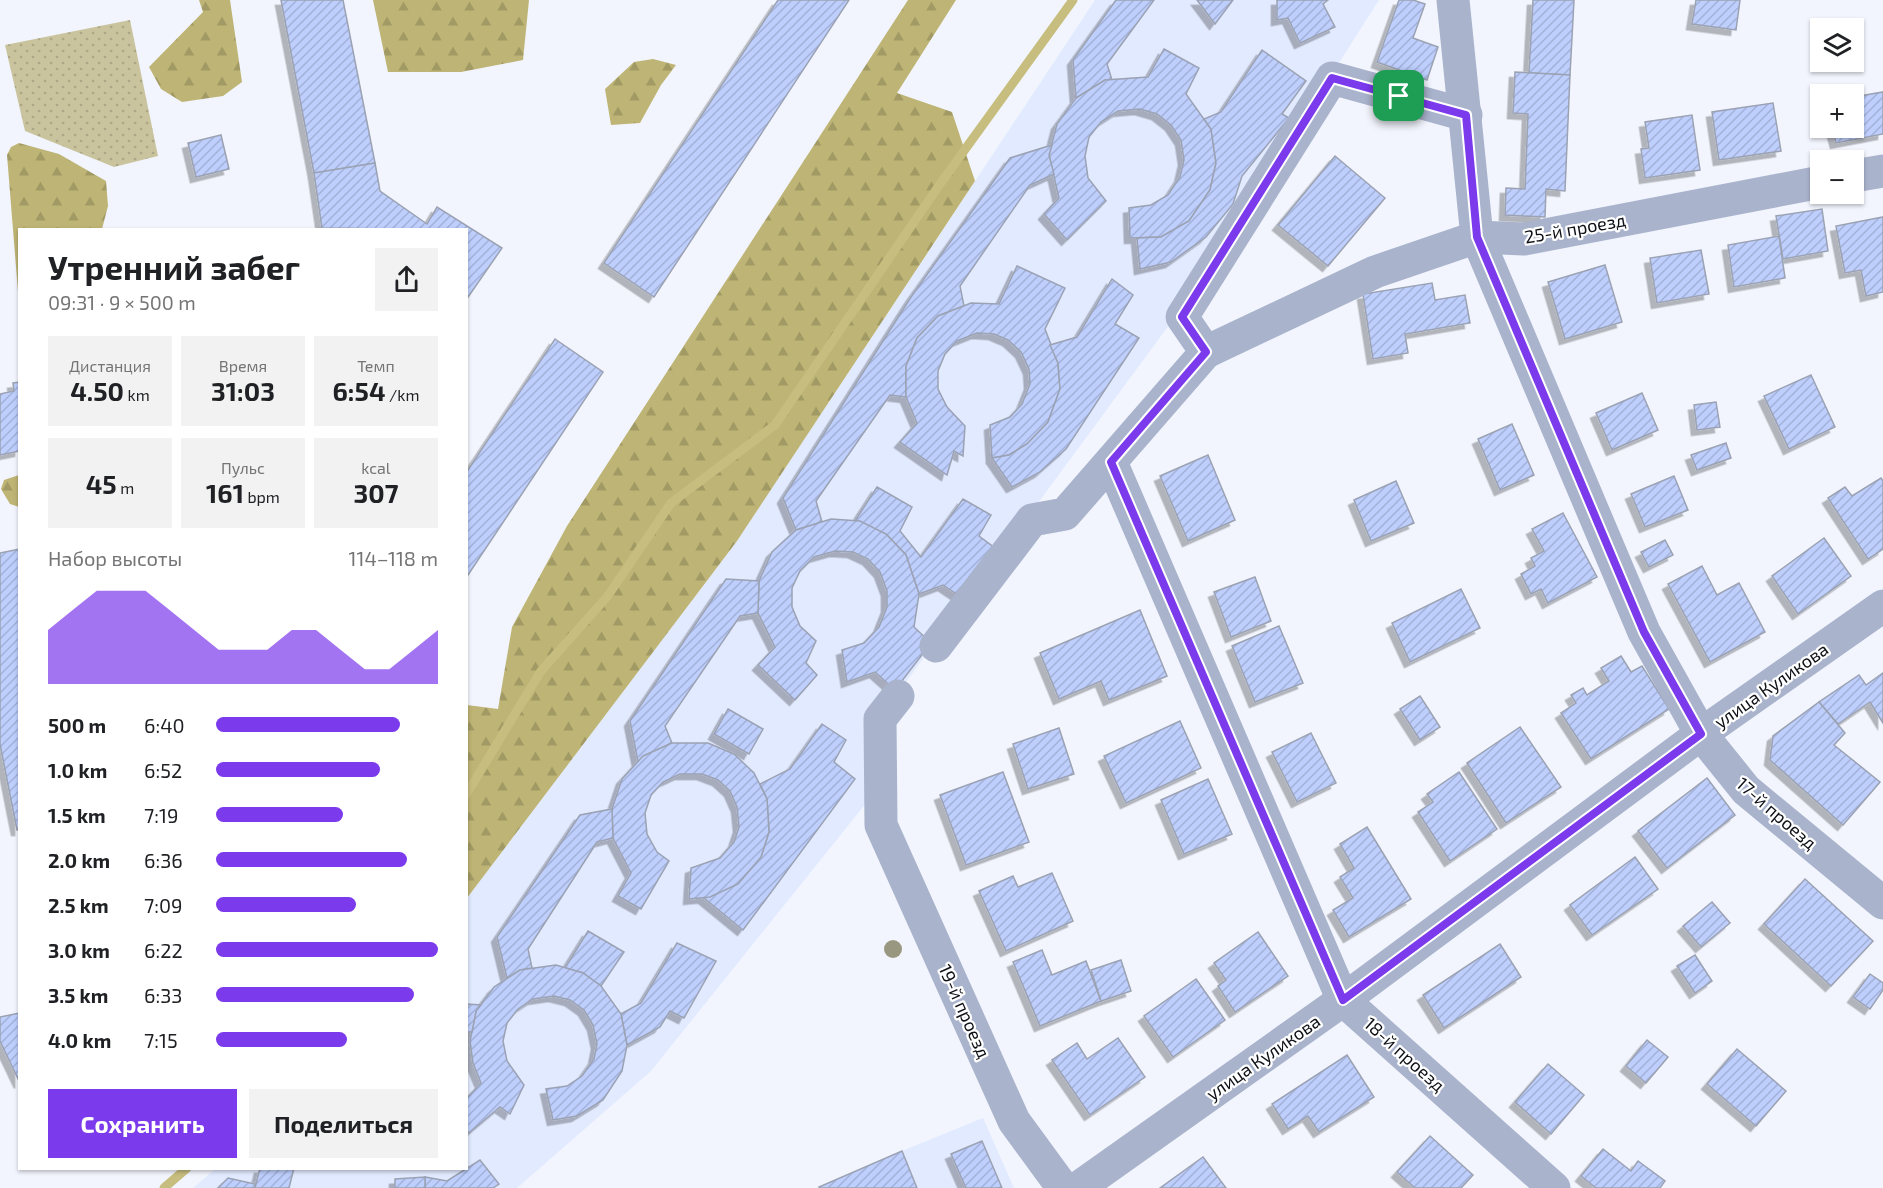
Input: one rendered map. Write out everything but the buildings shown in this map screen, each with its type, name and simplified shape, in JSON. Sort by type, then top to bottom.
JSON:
[{"type":"street","name":"17-й проезд","points":[[1453,0],[1477,237],[1644,632],[1701,734],[1746,790],[1883,903]]},
{"type":"street","points":[[936,646],[1032,520],[1065,514],[1206,352],[1182,317],[1332,78],[1466,115]]},
{"type":"street","points":[[1864,174],[1883,171]]},
{"type":"street","name":"25-й проезд","points":[[1206,352],[1376,272],[1477,237],[1524,239],[1810,184]]},
{"type":"street","name":"18-й проезд","points":[[1111,462],[1343,1000],[1554,1188]]},
{"type":"street","name":"улица Куликова","points":[[1078,1188],[1343,1000],[1701,734],[1883,606]]},
{"type":"street","name":"19-й проезд","points":[[898,696],[880,719],[882,825],[1014,1121],[1063,1188]]},
{"type":"shaded area","points":[[1095,0],[1379,0],[1189,298],[875,724],[871,797],[651,1071],[517,1188],[193,1188],[214,1170],[468,1170],[468,897],[737,541]]},
{"type":"shaded area","points":[[130,20],[158,156],[114,167],[25,131],[5,45]]},
{"type":"shaded area","points":[[983,1118],[1014,1188],[816,1188],[902,1151]]},
{"type":"green space","points":[[199,0],[230,0],[242,82],[223,96],[182,102],[161,89],[149,67],[203,12]]},
{"type":"green space","points":[[373,0],[529,0],[523,60],[461,72],[388,72]]},
{"type":"green space","points":[[908,0],[956,0],[897,93],[952,112],[975,181],[737,541],[468,897],[468,705],[498,709],[512,627],[567,526]]},
{"type":"green space","points":[[653,59],[676,65],[661,85],[640,123],[611,125],[605,89],[634,62]]},
{"type":"green space","points":[[19,143],[59,154],[106,181],[108,206],[102,228],[18,228],[18,292],[7,155],[11,147]]},
{"type":"green space","points":[[18,476],[18,507],[10,504],[1,489],[4,480]]},
{"type":"waterway","points":[[468,792],[541,671],[607,597],[671,503],[775,425],[940,184],[1073,0]]},
{"type":"waterway","points":[[164,1188],[185,1170]]},
{"type":"route","points":[[1332,78],[1399,96],[1466,115],[1477,237],[1644,632],[1701,734],[1343,1000],[1111,462],[1206,352],[1182,317],[1332,78]]}]
